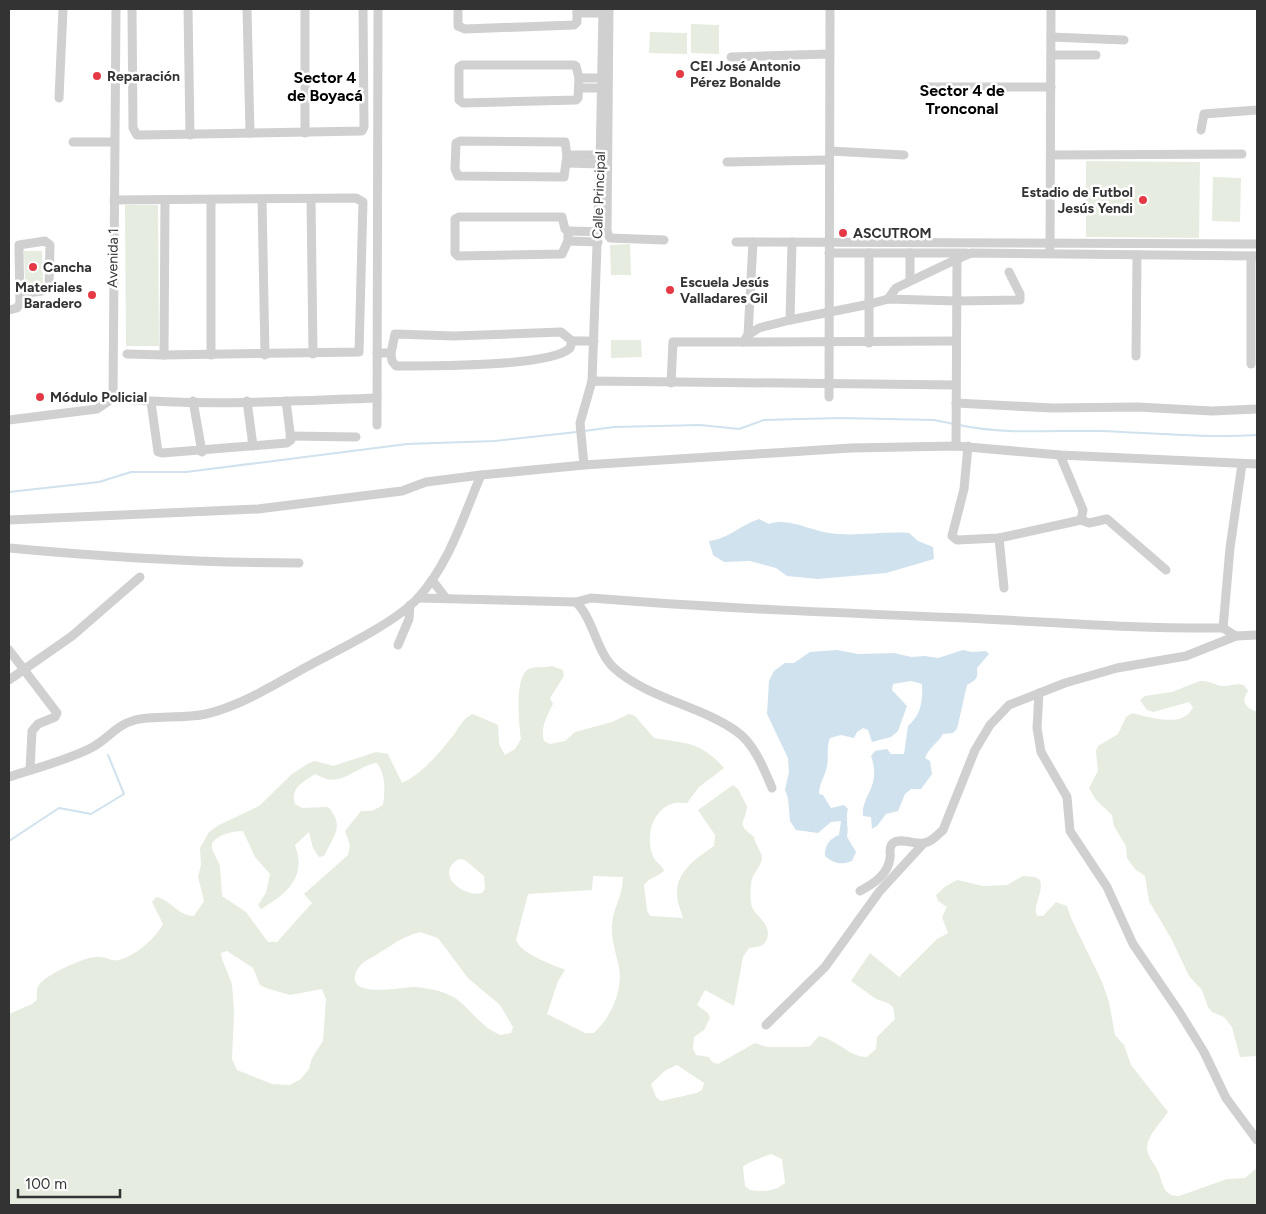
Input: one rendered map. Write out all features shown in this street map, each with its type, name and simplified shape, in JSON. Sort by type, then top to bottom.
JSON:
[{"type":"street","points":[[59,98],[63,9]]},
{"type":"street","name":"Avenida 1","points":[[113,398],[116,9]]},
{"type":"street","points":[[132,9],[134,132],[142,135],[358,132],[364,127],[363,9]]},
{"type":"street","points":[[188,9],[190,135]]},
{"type":"street","points":[[247,9],[250,133]]},
{"type":"street","points":[[304,9],[305,133]]},
{"type":"street","points":[[378,9],[378,425]]},
{"type":"street","points":[[458,9],[458,26],[465,29],[574,25],[577,22],[577,11],[605,10],[603,232]]},
{"type":"street","points":[[829,397],[830,9]]},
{"type":"street","points":[[1050,254],[1052,155],[1051,9]]},
{"type":"street","name":"Calle Principal","points":[[584,465],[580,423],[592,382],[598,242],[603,232],[600,160],[605,10]]},
{"type":"street","points":[[1051,37],[1124,40]]},
{"type":"street","points":[[731,57],[829,54]]},
{"type":"street","points":[[1051,55],[1096,55]]},
{"type":"street","points":[[462,65],[574,65],[576,66],[579,78],[579,88],[576,100],[463,103],[459,100],[459,67],[462,65]]},
{"type":"street","points":[[579,78],[602,78]]},
{"type":"street","points":[[926,87],[1051,87]]},
{"type":"street","points":[[579,88],[602,88]]},
{"type":"street","points":[[1202,130],[1204,114],[1257,110]]},
{"type":"street","points":[[460,141],[565,142],[567,159],[563,178],[462,177],[458,176],[456,169],[455,151],[456,143],[460,141]]},
{"type":"street","points":[[73,142],[114,142]]},
{"type":"street","points":[[1052,155],[1242,154]]},
{"type":"street","points":[[728,162],[829,156],[904,155]]},
{"type":"street","points":[[567,159],[600,160]]},
{"type":"street","points":[[114,200],[356,198],[362,202],[361,349],[355,354],[126,354]]},
{"type":"street","points":[[311,199],[313,354]]},
{"type":"street","points":[[164,355],[165,200]]},
{"type":"street","points":[[211,355],[212,200]]},
{"type":"street","points":[[262,200],[264,355]]},
{"type":"street","points":[[459,217],[562,217],[568,236],[562,254],[458,256],[455,253],[456,219],[459,217]]},
{"type":"street","points":[[568,236],[603,232],[610,238],[664,240]]},
{"type":"street","points":[[568,236],[598,242]]},
{"type":"street","points":[[9,310],[17,308],[20,303],[19,245],[46,241],[50,245],[49,287],[42,291],[20,294]]},
{"type":"street","points":[[736,242],[1257,244]]},
{"type":"street","points":[[745,338],[753,242]]},
{"type":"street","points":[[790,320],[792,242]]},
{"type":"street","points":[[829,253],[1254,256],[1251,364]]},
{"type":"street","points":[[869,253],[869,343]]},
{"type":"street","points":[[910,253],[910,280]]},
{"type":"street","points":[[888,298],[896,288],[910,280],[971,253]]},
{"type":"street","points":[[1136,356],[1137,255]]},
{"type":"street","points":[[956,442],[957,259]]},
{"type":"street","points":[[745,338],[759,328],[870,304],[888,298],[957,301],[1020,300],[1020,294],[1009,272]]},
{"type":"street","points":[[572,341],[570,348],[562,353],[529,360],[396,366],[392,361],[391,352],[395,334],[454,336],[561,332],[572,341],[594,340]]},
{"type":"street","points":[[671,383],[673,342],[745,338],[829,343],[956,341]]},
{"type":"street","points":[[378,353],[391,352]]},
{"type":"street","points":[[592,382],[956,385]]},
{"type":"street","points":[[9,420],[97,409],[113,398],[150,402],[377,398]]},
{"type":"street","points":[[193,401],[202,452]]},
{"type":"street","points":[[247,401],[253,446]]},
{"type":"street","points":[[150,402],[158,452],[202,452],[290,442],[286,401]]},
{"type":"street","points":[[956,406],[1137,407],[1212,411],[1257,409]]},
{"type":"street","points":[[290,436],[356,437]]},
{"type":"street","points":[[9,520],[267,508],[402,491],[426,482],[584,465],[956,442],[968,446],[1060,456],[1257,464]]},
{"type":"street","points":[[968,446],[964,489],[953,539],[999,538],[1081,520],[1089,523],[1106,519],[1166,570]]},
{"type":"street","points":[[1060,456],[1083,510],[1081,520]]},
{"type":"street","points":[[1223,628],[1230,548],[1242,464]]},
{"type":"street","points":[[9,777],[86,750],[100,743],[118,727],[136,720],[197,715],[240,702],[358,640],[410,606],[432,580],[450,548],[481,475]]},
{"type":"street","points":[[999,538],[1004,588]]},
{"type":"street","points":[[9,548],[106,557],[225,563],[299,564]]},
{"type":"street","points":[[9,680],[72,636],[140,577]]},
{"type":"street","points":[[432,580],[445,597]]},
{"type":"street","points":[[418,598],[445,597],[576,602],[591,598],[731,609],[810,610],[1087,625],[1223,628],[1236,636]]},
{"type":"street","points":[[576,602],[585,613],[609,662],[616,670],[662,697],[737,731],[760,760],[772,788]]},
{"type":"street","points":[[398,645],[409,619],[410,606]]},
{"type":"street","points":[[860,891],[876,882],[884,874],[890,859],[889,849],[892,844],[898,841],[924,843],[933,840],[943,830],[975,750],[990,725],[1009,705],[1065,683],[1117,668],[1186,656],[1236,636],[1257,635]]},
{"type":"street","points":[[9,650],[57,713],[55,717],[38,724],[32,731],[30,770]]},
{"type":"street","points":[[1039,693],[1037,728],[1041,752],[1066,797],[1070,831],[1107,887],[1133,944],[1204,1052],[1226,1098],[1257,1140]]},
{"type":"street","points":[[766,1024],[825,967],[879,892],[924,843]]},
{"type":"shaded area","points":[[691,24],[719,25],[719,54],[691,53]]},
{"type":"shaded area","points":[[650,32],[687,33],[687,54],[649,53]]},
{"type":"shaded area","name":"Estadio de Futbol Jesús Yendi","points":[[1086,161],[1200,162],[1199,238],[1086,237]]},
{"type":"shaded area","points":[[1213,177],[1241,178],[1240,222],[1212,221]]},
{"type":"shaded area","points":[[125,205],[158,205],[159,346],[126,346]]},
{"type":"shaded area","points":[[630,244],[631,275],[611,275],[610,245]]},
{"type":"shaded area","name":"Cancha","points":[[24,251],[42,251],[43,283],[25,284]]},
{"type":"shaded area","points":[[611,340],[641,340],[642,357],[611,358]]},
{"type":"shaded area","points":[[552,666],[563,670],[564,676],[550,698],[553,704],[546,717],[544,741],[550,744],[565,741],[575,732],[612,722],[629,714],[635,716],[654,738],[700,748],[724,768],[699,787],[687,803],[676,803],[667,806],[652,824],[650,832],[651,848],[654,858],[664,871],[644,885],[647,910],[650,916],[683,918],[677,898],[677,887],[680,879],[689,866],[714,846],[715,835],[698,810],[733,785],[738,789],[747,806],[743,825],[754,837],[762,858],[751,882],[751,904],[766,926],[768,935],[765,943],[749,948],[743,957],[734,1006],[705,990],[697,1005],[708,1013],[710,1018],[704,1030],[694,1037],[693,1049],[696,1055],[709,1057],[712,1062],[718,1064],[755,1043],[767,1047],[804,1047],[810,1046],[819,1036],[855,1054],[867,1057],[876,1049],[877,1037],[895,1019],[893,1007],[876,999],[851,981],[870,953],[899,977],[937,939],[948,933],[942,917],[947,907],[938,901],[936,895],[946,886],[957,880],[983,886],[1007,885],[1023,876],[1035,877],[1040,880],[1041,885],[1036,908],[1037,916],[1043,916],[1056,902],[1067,906],[1102,982],[1109,1002],[1115,1035],[1124,1045],[1131,1065],[1168,1112],[1152,1134],[1147,1146],[1148,1154],[1158,1171],[1166,1191],[1169,1194],[1179,1196],[1227,1179],[1245,1178],[1257,1168],[1257,1205],[9,1205],[9,1014],[37,1000],[39,985],[58,971],[77,962],[94,957],[119,960],[132,955],[144,946],[163,924],[152,902],[156,897],[161,898],[183,913],[194,916],[204,901],[198,877],[201,865],[200,848],[209,832],[219,825],[259,806],[292,774],[309,763],[315,761],[333,766],[376,752],[388,754],[402,783],[429,763],[452,737],[463,721],[473,714],[498,725],[499,744],[505,755],[515,749],[521,739],[519,690],[524,673],[529,669]],"holes":[[[377,763],[382,773],[383,805],[372,811],[361,811],[345,831],[350,845],[348,855],[304,894],[312,903],[277,942],[268,942],[246,912],[222,896],[220,866],[212,849],[212,843],[218,837],[243,831],[255,857],[270,874],[266,893],[258,905],[261,909],[279,897],[292,883],[298,866],[295,845],[309,832],[313,848],[319,857],[324,856],[336,831],[336,820],[328,807],[302,808],[295,804],[294,794],[299,786],[315,774],[327,779],[340,779]],[[459,859],[465,860],[484,876],[485,889],[482,893],[466,892],[454,883],[449,871],[452,865]],[[593,876],[623,877],[623,884],[612,925],[613,941],[619,967],[619,985],[614,1003],[606,1019],[594,1033],[585,1033],[547,1014],[558,981],[565,970],[530,954],[516,940],[528,894],[592,890]],[[420,932],[438,938],[468,978],[500,1005],[513,1027],[511,1033],[500,1035],[483,1024],[454,997],[441,992],[416,987],[369,989],[361,987],[356,983],[355,976],[362,964],[406,937]],[[227,951],[253,968],[260,985],[266,988],[290,995],[322,989],[326,999],[323,1041],[312,1058],[309,1069],[301,1079],[290,1085],[272,1084],[237,1070],[232,1059],[234,1012],[232,984],[221,953]],[[677,1065],[704,1083],[702,1090],[697,1093],[661,1101],[656,1097],[651,1084],[666,1070]],[[771,1154],[782,1159],[785,1183],[768,1191],[750,1190],[745,1186],[743,1167]]]},
{"type":"shaded area","points":[[1200,681],[1221,686],[1244,685],[1248,691],[1244,698],[1245,704],[1257,712],[1257,1056],[1240,1057],[1232,1027],[1224,1017],[1212,1012],[1208,1007],[1202,990],[1189,976],[1172,940],[1149,901],[1145,876],[1135,869],[1127,858],[1126,846],[1114,826],[1112,815],[1096,800],[1089,788],[1098,771],[1096,751],[1098,746],[1118,734],[1126,717],[1132,713],[1156,719],[1174,720],[1188,714],[1193,707],[1189,702],[1153,712],[1147,710],[1140,700],[1145,696],[1172,692]]},
{"type":"water","points":[[759,519],[769,524],[776,522],[791,523],[839,534],[909,533],[918,541],[933,547],[934,559],[886,573],[818,579],[787,576],[776,568],[750,561],[724,562],[713,555],[709,541],[722,538]]},
{"type":"water","points":[[837,650],[858,654],[894,653],[911,657],[925,656],[938,658],[963,650],[972,652],[986,651],[989,654],[977,668],[976,678],[967,685],[957,729],[953,733],[943,734],[925,758],[930,761],[932,774],[921,789],[911,789],[905,794],[898,811],[886,814],[877,826],[872,829],[871,817],[863,816],[863,809],[874,776],[871,756],[875,751],[887,749],[891,754],[904,754],[908,726],[916,717],[920,707],[922,684],[911,681],[893,684],[892,690],[907,706],[898,731],[891,737],[872,742],[868,730],[863,728],[857,732],[854,738],[841,735],[830,738],[827,766],[819,794],[823,795],[831,808],[844,805],[848,809],[847,837],[856,852],[852,861],[844,863],[831,861],[825,856],[828,843],[839,835],[841,821],[831,822],[818,833],[796,830],[790,821],[788,798],[785,790],[789,772],[788,758],[767,714],[769,681],[774,671],[785,663],[794,663],[810,652]]},
{"type":"waterway","points":[[584,431],[614,427],[700,425],[739,429],[764,420],[840,418],[934,420],[954,424]]},
{"type":"waterway","points":[[959,425],[1012,431],[1100,431],[1218,436],[1257,435]]},
{"type":"waterway","points":[[9,492],[99,482],[131,472],[186,472],[407,444],[495,441],[577,432]]},
{"type":"waterway","points":[[9,841],[59,808],[91,814],[124,794],[108,755]]},
{"type":"place","name":"CEI José Antonio Pérez Bonalde","points":[[680,74]]},
{"type":"place","name":"Reparación","points":[[97,76]]},
{"type":"place","name":"Estadio de Futbol Jesús Yendi","points":[[1143,200]]},
{"type":"place","name":"ASCUTROM","points":[[843,233]]},
{"type":"place","name":"Cancha","points":[[33,267]]},
{"type":"place","name":"Escuela Jesús Valladares Gil","points":[[670,290]]},
{"type":"place","name":"Materiales Baradero","points":[[92,295]]},
{"type":"place","name":"Módulo Policial","points":[[40,397]]},
{"type":"district","name":"Sector 4 de Boyacá","points":[[325,86]]},
{"type":"district","name":"Sector 4 de Tronconal","points":[[962,99]]}]
